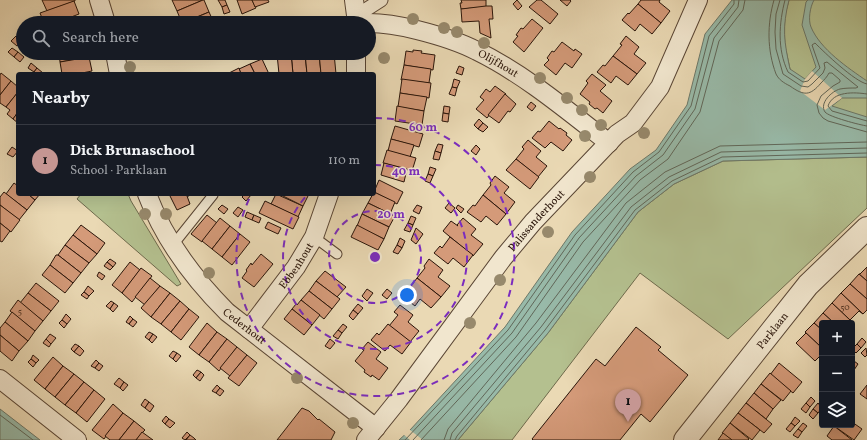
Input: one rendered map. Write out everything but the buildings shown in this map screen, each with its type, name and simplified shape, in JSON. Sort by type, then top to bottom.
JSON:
[{"type":"street","points":[[99,0],[104,16]]},
{"type":"street","points":[[359,15],[381,0]]},
{"type":"street","name":"Palissanderhout","points":[[371,434],[399,399],[503,258],[533,222],[617,134],[633,123],[660,87],[698,0]]},
{"type":"street","name":"Olijfhout","points":[[376,20],[436,35],[477,51],[500,64],[555,101],[609,143]]},
{"type":"street","points":[[116,60],[119,72]]},
{"type":"street","points":[[356,60],[356,72]]},
{"type":"street","name":"Cederhout","points":[[148,196],[160,224],[206,291],[227,312],[249,329],[371,434]]},
{"type":"street","name":"Ebbenhout","points":[[249,329],[296,267],[314,237],[328,196]]},
{"type":"street","name":"Parklaan","points":[[685,440],[808,285],[867,228]]},
{"type":"street","points":[[0,379],[77,440]]},
{"type":"lane","points":[[173,245],[212,196]]},
{"type":"lane","points":[[314,237],[337,254]]},
{"type":"green space","points":[[789,0],[867,0],[867,120],[825,110],[790,69],[785,46],[784,31],[785,15]]},
{"type":"green space","points":[[867,157],[867,208],[728,339],[640,273],[512,440],[458,440],[548,333],[638,212],[674,184],[723,161]]},
{"type":"green space","points":[[79,196],[129,196],[181,284],[177,286],[77,199]]},
{"type":"water","points":[[732,0],[789,0],[785,19],[785,42],[790,69],[805,79],[816,67],[802,25],[806,2],[808,0],[814,0],[810,21],[815,35],[835,57],[867,81],[867,98],[842,98],[832,106],[867,117],[867,157],[723,161],[674,184],[638,212],[548,333],[458,440],[399,440],[505,327],[572,232],[630,169],[656,150],[687,105],[705,34]]},
{"type":"water","points":[[0,409],[40,440],[0,440]]},
{"type":"pier","points":[[812,71],[842,98],[825,110],[800,91],[805,79]]},
{"type":"pier","points":[[409,429],[423,440],[410,440],[403,434]]},
{"type":"place","name":"Dick Brunaschool","points":[[628,422]]}]
